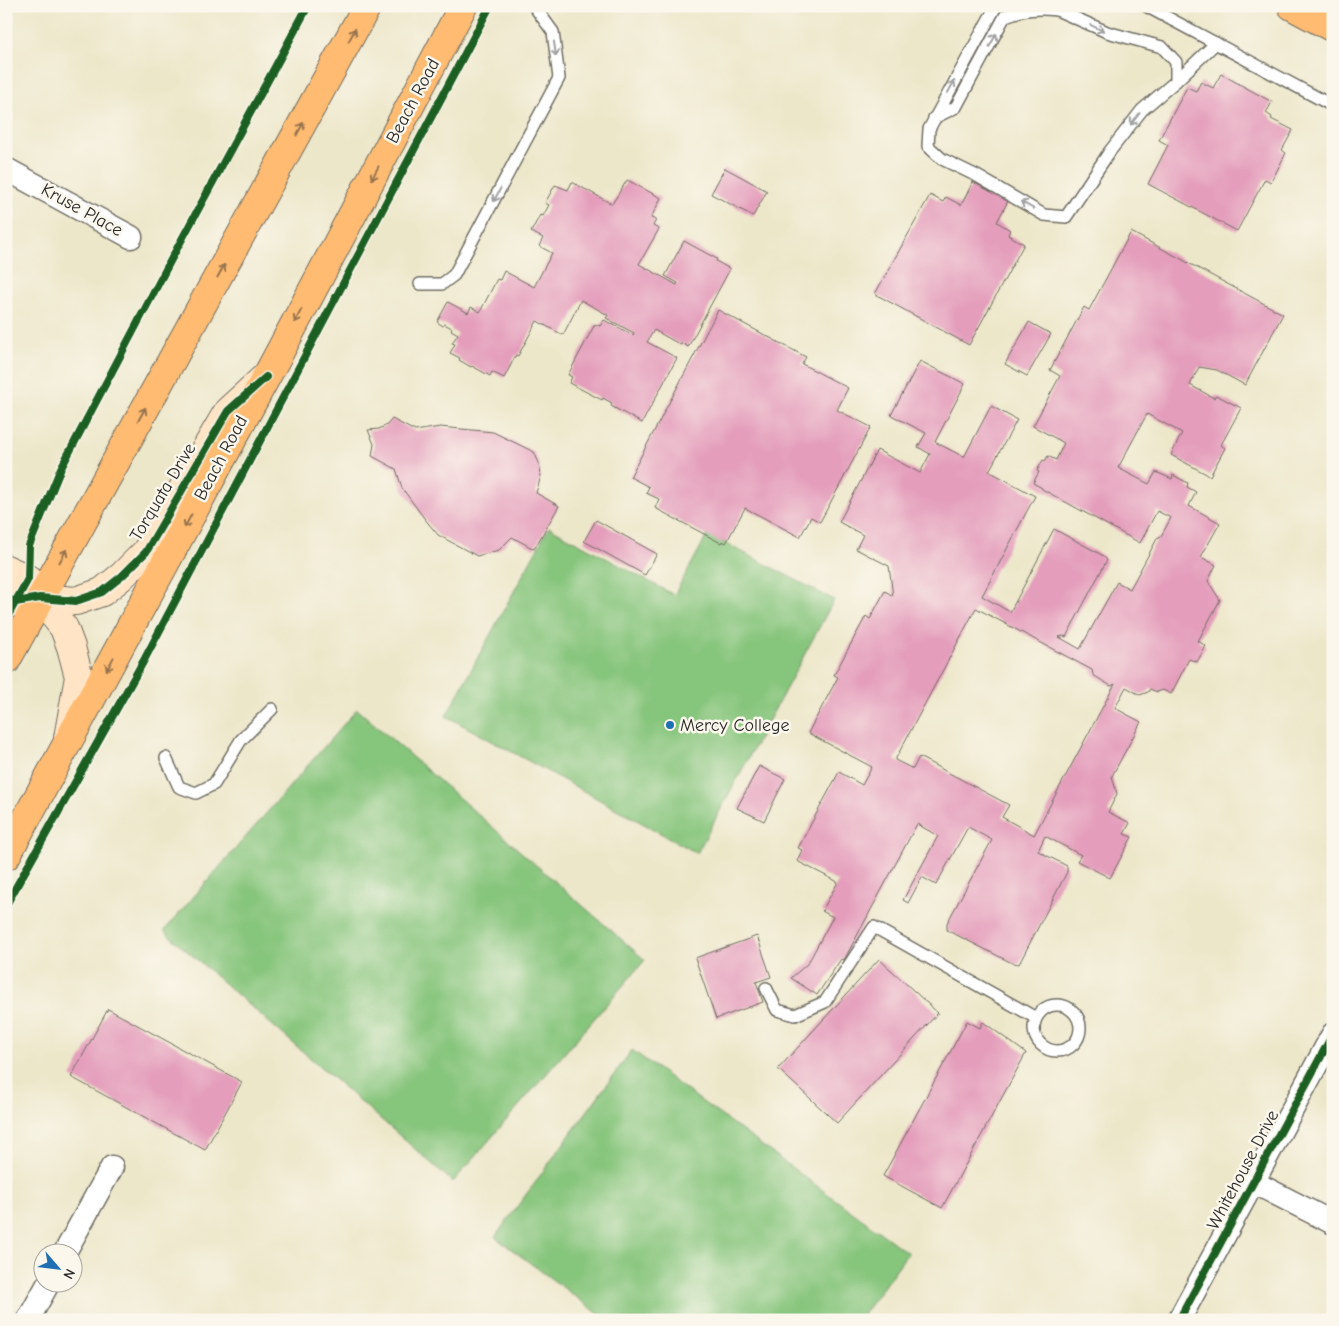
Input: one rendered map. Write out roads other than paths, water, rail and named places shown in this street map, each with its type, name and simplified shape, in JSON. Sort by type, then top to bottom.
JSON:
[{"type":"main road","points":[[6,661],[367,6]]},
{"type":"main road","name":"Beach Road","points":[[6,856],[266,377],[463,6]]},
{"type":"main road","points":[[1292,6],[1333,28]]},
{"type":"street","name":"Kruse Place","points":[[6,169],[131,237]]},
{"type":"street","name":"Torquata Drive","points":[[6,598],[15,602],[40,598],[76,601],[102,592],[128,570],[146,552],[228,411],[266,377]]},
{"type":"street","points":[[6,569],[28,579],[40,598],[64,628],[71,647],[79,677],[67,744]]},
{"type":"street","name":"Whitehouse Drive","points":[[1180,1320],[1333,1034]]},
{"type":"street","points":[[70,1244],[112,1167]]},
{"type":"street","points":[[1253,1182],[1333,1223]]},
{"type":"street","points":[[28,1320],[42,1294]]},
{"type":"lane","points":[[420,284],[442,284],[454,275],[559,78],[553,32],[534,6]]},
{"type":"lane","points":[[996,6],[934,118],[929,129],[928,146],[942,160],[977,176],[1044,215],[1066,217],[1110,151],[1142,110],[1216,43]]},
{"type":"lane","points":[[1146,6],[1333,106]]},
{"type":"lane","points":[[934,118],[956,107],[1005,16],[1023,9],[1056,8],[1107,32],[1162,47],[1176,62],[1176,80]]},
{"type":"lane","points":[[166,758],[179,787],[196,793],[214,784],[241,740],[272,709]]},
{"type":"lane","points":[[766,988],[777,1010],[795,1015],[825,1002],[874,927],[1036,1018]]},
{"type":"lane","points":[[1058,1005],[1066,1007],[1074,1012],[1078,1020],[1080,1029],[1078,1038],[1064,1050],[1047,1049],[1039,1044],[1035,1036],[1036,1018],[1041,1011],[1049,1006],[1058,1005]]},
{"type":"place","name":"Mercy College","points":[[670,725]]}]
